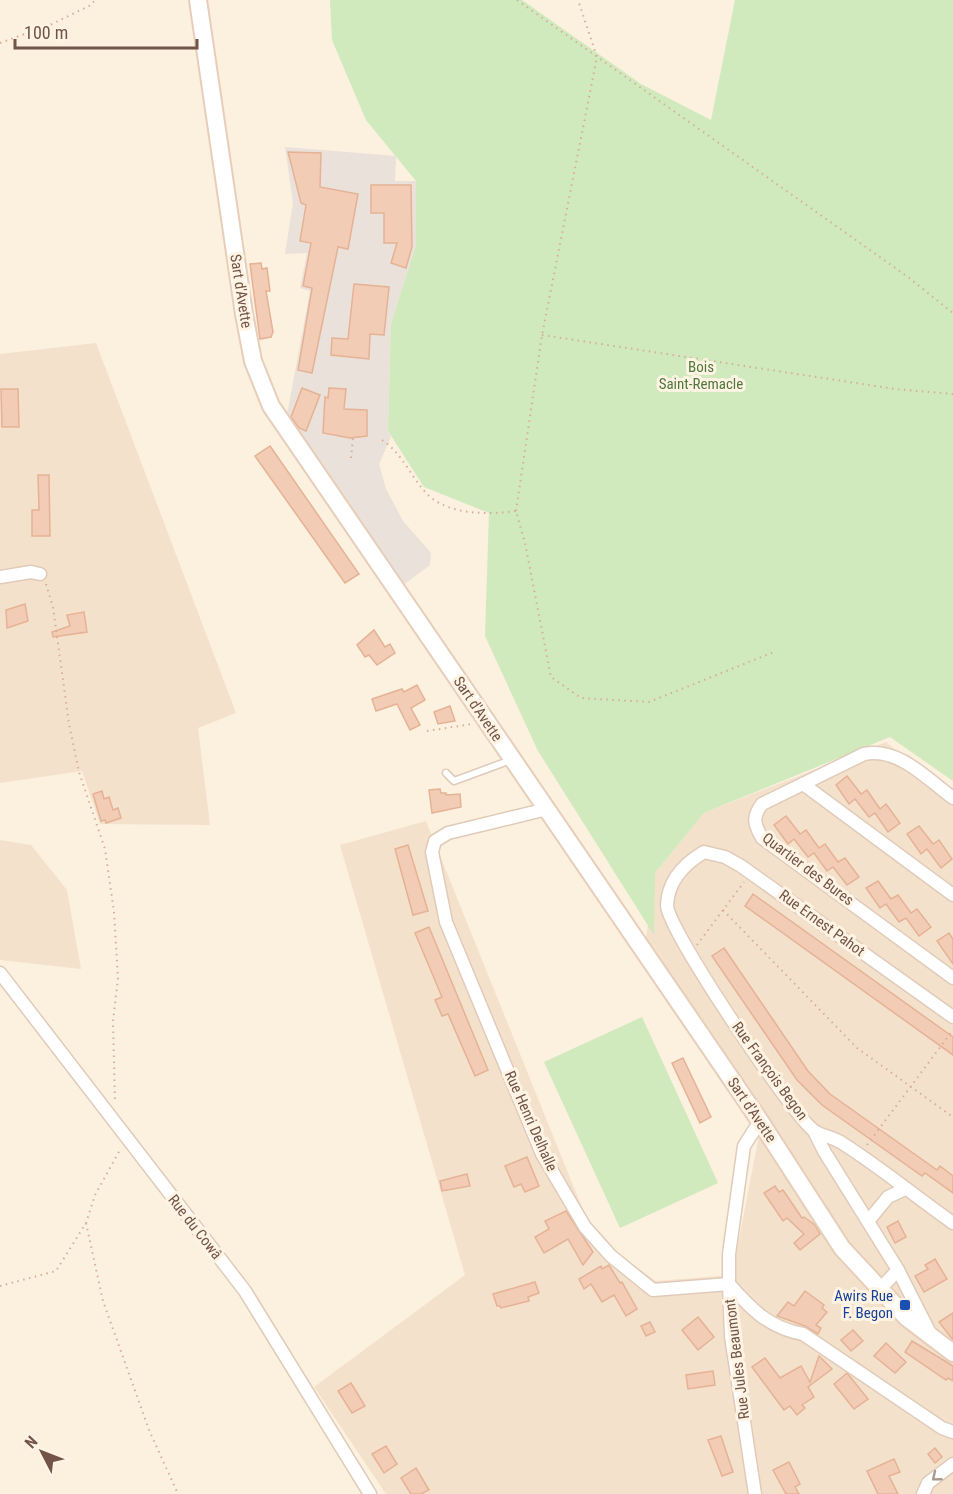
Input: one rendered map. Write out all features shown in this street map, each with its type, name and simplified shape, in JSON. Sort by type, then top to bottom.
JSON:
[{"type":"street","name":"Sart d'Avette","points":[[198,0],[244,314],[261,386],[271,406],[760,1121],[842,1248],[879,1290],[933,1340],[953,1353]]},
{"type":"street","points":[[0,577],[31,572],[40,574]]},
{"type":"street","points":[[953,798],[896,756],[879,751],[864,754],[803,784],[953,895]]},
{"type":"street","name":"Quartier des Bures","points":[[803,784],[762,804],[755,813],[754,823],[762,838],[953,978]]},
{"type":"street","name":"Rue Henri Delhalle","points":[[547,809],[448,833],[435,841],[432,852],[446,922],[542,1154],[585,1227],[610,1256],[653,1290],[729,1284]]},
{"type":"street","name":"Rue Ernest Pahot","points":[[684,864],[704,852],[725,857],[751,873],[953,1017]]},
{"type":"street","name":"Rue François Begon","points":[[684,864],[673,882],[667,906],[681,941],[788,1101],[814,1131],[840,1141],[953,1223]]},
{"type":"street","name":"Rue du Cowâ","points":[[0,973],[244,1290],[370,1494]]},
{"type":"street","name":"Rue Jules Beaumont","points":[[755,1494],[731,1336],[729,1254],[744,1146],[760,1121]]},
{"type":"street","points":[[814,1131],[898,1270],[933,1340]]},
{"type":"street","points":[[869,1220],[888,1197],[905,1189]]},
{"type":"street","points":[[879,1290],[898,1270]]},
{"type":"street","points":[[729,1284],[755,1314],[785,1331],[803,1334],[942,1428],[953,1432]]},
{"type":"street","points":[[923,1494],[928,1483],[953,1464]]},
{"type":"lane","points":[[446,773],[454,781],[512,760]]},
{"type":"path","points":[[0,43],[52,24],[91,5],[95,0]]},
{"type":"path","points":[[518,0],[908,277],[953,313]]},
{"type":"path","points":[[578,0],[597,57],[542,335],[516,510],[525,543],[551,677],[581,698],[650,702],[774,652]]},
{"type":"path","points":[[542,335],[896,389],[953,394]]},
{"type":"path","points":[[351,458],[352,438]]},
{"type":"path","points":[[382,440],[396,450],[426,493],[443,507],[497,514],[516,510]]},
{"type":"path","points":[[40,574],[50,591],[66,686],[66,708],[80,772],[105,849],[114,912],[118,978],[113,1021],[115,1103],[110,1116]]},
{"type":"path","points":[[427,731],[477,723],[485,719]]},
{"type":"path","points":[[690,955],[751,873]]},
{"type":"path","points":[[723,910],[857,1048],[953,1117]]},
{"type":"path","points":[[860,1155],[953,1030]]},
{"type":"path","points":[[0,1286],[56,1271],[86,1223],[100,1185],[116,1154],[128,1140]]},
{"type":"path","points":[[86,1223],[103,1300],[149,1430],[178,1494]]},
{"type":"shaded area","points":[[285,147],[396,156],[395,181],[416,181],[416,245],[391,324],[388,431],[391,437],[379,464],[386,489],[403,521],[431,553],[430,565],[402,586],[286,420],[310,291],[300,288],[307,253],[285,254],[293,203]]},
{"type":"shaded area","points":[[96,343],[236,713],[198,728],[210,825],[100,824],[82,771],[0,783],[0,354]]},
{"type":"shaded area","points":[[886,742],[953,799],[953,1494],[386,1494],[314,1387],[465,1275],[340,845],[426,821],[587,1220],[612,1250],[656,1281],[732,1275],[763,1115],[645,946],[655,873],[704,813]]},
{"type":"shaded area","points":[[0,840],[31,845],[67,890],[81,969],[0,960]]},
{"type":"green space","name":"Bois Saint-Remacle","points":[[330,0],[522,0],[641,84],[711,120],[735,0],[953,0],[953,781],[890,737],[704,813],[655,873],[654,935],[538,751],[485,636],[489,513],[424,487],[388,431],[391,324],[416,245],[416,181],[366,120],[332,40]]},
{"type":"green space","points":[[642,1017],[718,1183],[620,1228],[544,1062]]},
{"type":"building","points":[[288,152],[321,153],[320,187],[358,194],[348,249],[338,247],[312,373],[298,370],[312,288],[303,286],[311,243],[300,241],[306,205],[301,203]]},
{"type":"building","points":[[371,185],[411,185],[412,247],[406,268],[391,263],[397,243],[384,243],[384,213],[371,213]]},
{"type":"building","points":[[261,263],[262,269],[267,268],[270,291],[266,291],[273,332],[271,337],[260,339],[250,264]]},
{"type":"building","points":[[354,284],[389,287],[384,335],[370,334],[369,359],[331,355],[332,338],[348,339]]},
{"type":"building","points":[[302,388],[320,395],[306,431],[299,428],[291,417]]},
{"type":"building","points":[[329,388],[346,389],[344,409],[367,410],[367,436],[350,438],[323,433],[325,397],[328,398]]},
{"type":"building","points":[[1,389],[18,389],[19,427],[2,427]]},
{"type":"building","points":[[270,446],[359,574],[345,583],[255,456]]},
{"type":"building","points":[[38,475],[49,475],[50,536],[32,536],[32,510],[39,510]]},
{"type":"building","points":[[25,604],[28,621],[7,628],[6,610]]},
{"type":"building","points":[[84,612],[87,632],[53,637],[52,632],[70,626],[67,615]]},
{"type":"building","points":[[374,630],[385,647],[390,644],[395,653],[377,665],[369,655],[365,657],[357,645]]},
{"type":"building","points":[[417,685],[425,700],[411,708],[420,725],[410,730],[397,704],[376,711],[372,699],[402,689],[404,692]]},
{"type":"building","points":[[450,706],[455,721],[438,724],[434,712]]},
{"type":"building","points":[[847,776],[861,794],[867,790],[880,809],[886,804],[900,823],[888,832],[875,813],[869,817],[855,799],[849,804],[836,785]]},
{"type":"building","points":[[440,789],[441,793],[446,793],[446,795],[460,794],[461,807],[432,813],[429,790]]},
{"type":"building","points":[[102,791],[104,799],[109,797],[113,810],[118,808],[121,818],[106,823],[105,820],[101,821],[93,794]]},
{"type":"building","points":[[786,816],[800,834],[806,830],[819,848],[825,844],[838,862],[845,858],[859,877],[847,885],[833,867],[827,871],[814,853],[808,857],[794,839],[788,844],[774,825]]},
{"type":"building","points":[[919,826],[933,844],[939,840],[952,859],[941,868],[927,849],[921,854],[907,834]]},
{"type":"building","points":[[408,845],[428,911],[413,915],[395,849]]},
{"type":"building","points":[[878,881],[891,899],[898,895],[911,913],[917,909],[931,927],[919,936],[906,918],[899,922],[886,904],[880,908],[866,888]]},
{"type":"building","points":[[753,894],[953,1037],[953,1055],[745,906]]},
{"type":"building","points":[[429,927],[488,1070],[475,1076],[448,1014],[442,1016],[435,1000],[442,997],[415,933]]},
{"type":"building","points":[[949,933],[953,939],[953,964],[937,941]]},
{"type":"building","points":[[724,948],[808,1071],[830,1094],[937,1170],[940,1166],[953,1176],[953,1193],[925,1173],[922,1176],[822,1105],[797,1080],[712,956]]},
{"type":"building","points":[[683,1058],[711,1117],[700,1123],[672,1063]]},
{"type":"building","points":[[527,1157],[539,1186],[525,1192],[521,1184],[514,1187],[505,1166]]},
{"type":"building","points":[[467,1174],[470,1186],[442,1191],[440,1181]]},
{"type":"building","points":[[775,1186],[779,1192],[783,1190],[802,1218],[804,1217],[815,1225],[820,1234],[800,1250],[794,1243],[804,1234],[787,1218],[783,1221],[764,1193]]},
{"type":"building","points":[[566,1211],[593,1252],[583,1265],[568,1239],[544,1253],[535,1237],[549,1229],[545,1221]]},
{"type":"building","points":[[898,1221],[906,1237],[895,1243],[887,1227]]},
{"type":"building","points":[[935,1259],[947,1279],[924,1292],[915,1276],[928,1269],[925,1265]]},
{"type":"building","points":[[609,1265],[620,1283],[622,1282],[637,1309],[626,1316],[614,1295],[602,1302],[591,1284],[584,1289],[579,1279],[601,1266],[602,1269]]},
{"type":"building","points":[[535,1282],[539,1293],[528,1297],[529,1301],[501,1308],[497,1306],[493,1294]]},
{"type":"building","points":[[805,1291],[824,1305],[822,1308],[827,1312],[816,1325],[821,1328],[818,1334],[805,1326],[777,1316],[788,1302],[794,1306]]},
{"type":"building","points":[[953,1313],[953,1340],[939,1322]]},
{"type":"building","points":[[698,1317],[714,1337],[698,1350],[682,1330]]},
{"type":"building","points":[[650,1322],[655,1332],[646,1336],[641,1326]]},
{"type":"building","points":[[853,1330],[863,1341],[851,1351],[841,1340]]},
{"type":"building","points":[[912,1341],[953,1366],[953,1381],[948,1378],[946,1380],[905,1352]]},
{"type":"building","points":[[886,1343],[906,1362],[895,1373],[874,1356]]},
{"type":"building","points":[[819,1356],[832,1369],[808,1387],[814,1397],[802,1405],[805,1408],[797,1415],[790,1406],[784,1410],[752,1367],[765,1358],[780,1378],[801,1366],[810,1382]]},
{"type":"building","points":[[713,1371],[715,1385],[688,1389],[686,1375]]},
{"type":"building","points":[[847,1373],[868,1399],[854,1409],[834,1384]]},
{"type":"building","points":[[351,1383],[365,1406],[352,1413],[338,1391]]},
{"type":"building","points":[[721,1436],[733,1472],[722,1476],[708,1440]]},
{"type":"building","points":[[386,1446],[397,1464],[384,1473],[372,1454]]},
{"type":"building","points":[[935,1448],[942,1457],[935,1463],[928,1454]]},
{"type":"building","points":[[894,1459],[900,1472],[889,1476],[898,1494],[878,1494],[867,1471]]},
{"type":"building","points":[[789,1462],[800,1484],[795,1487],[799,1494],[786,1494],[773,1470]]},
{"type":"building","points":[[416,1468],[429,1490],[421,1494],[411,1494],[401,1478]]},
{"type":"place","name":"Awirs Rue F. Begon","points":[[905,1305]]}]
